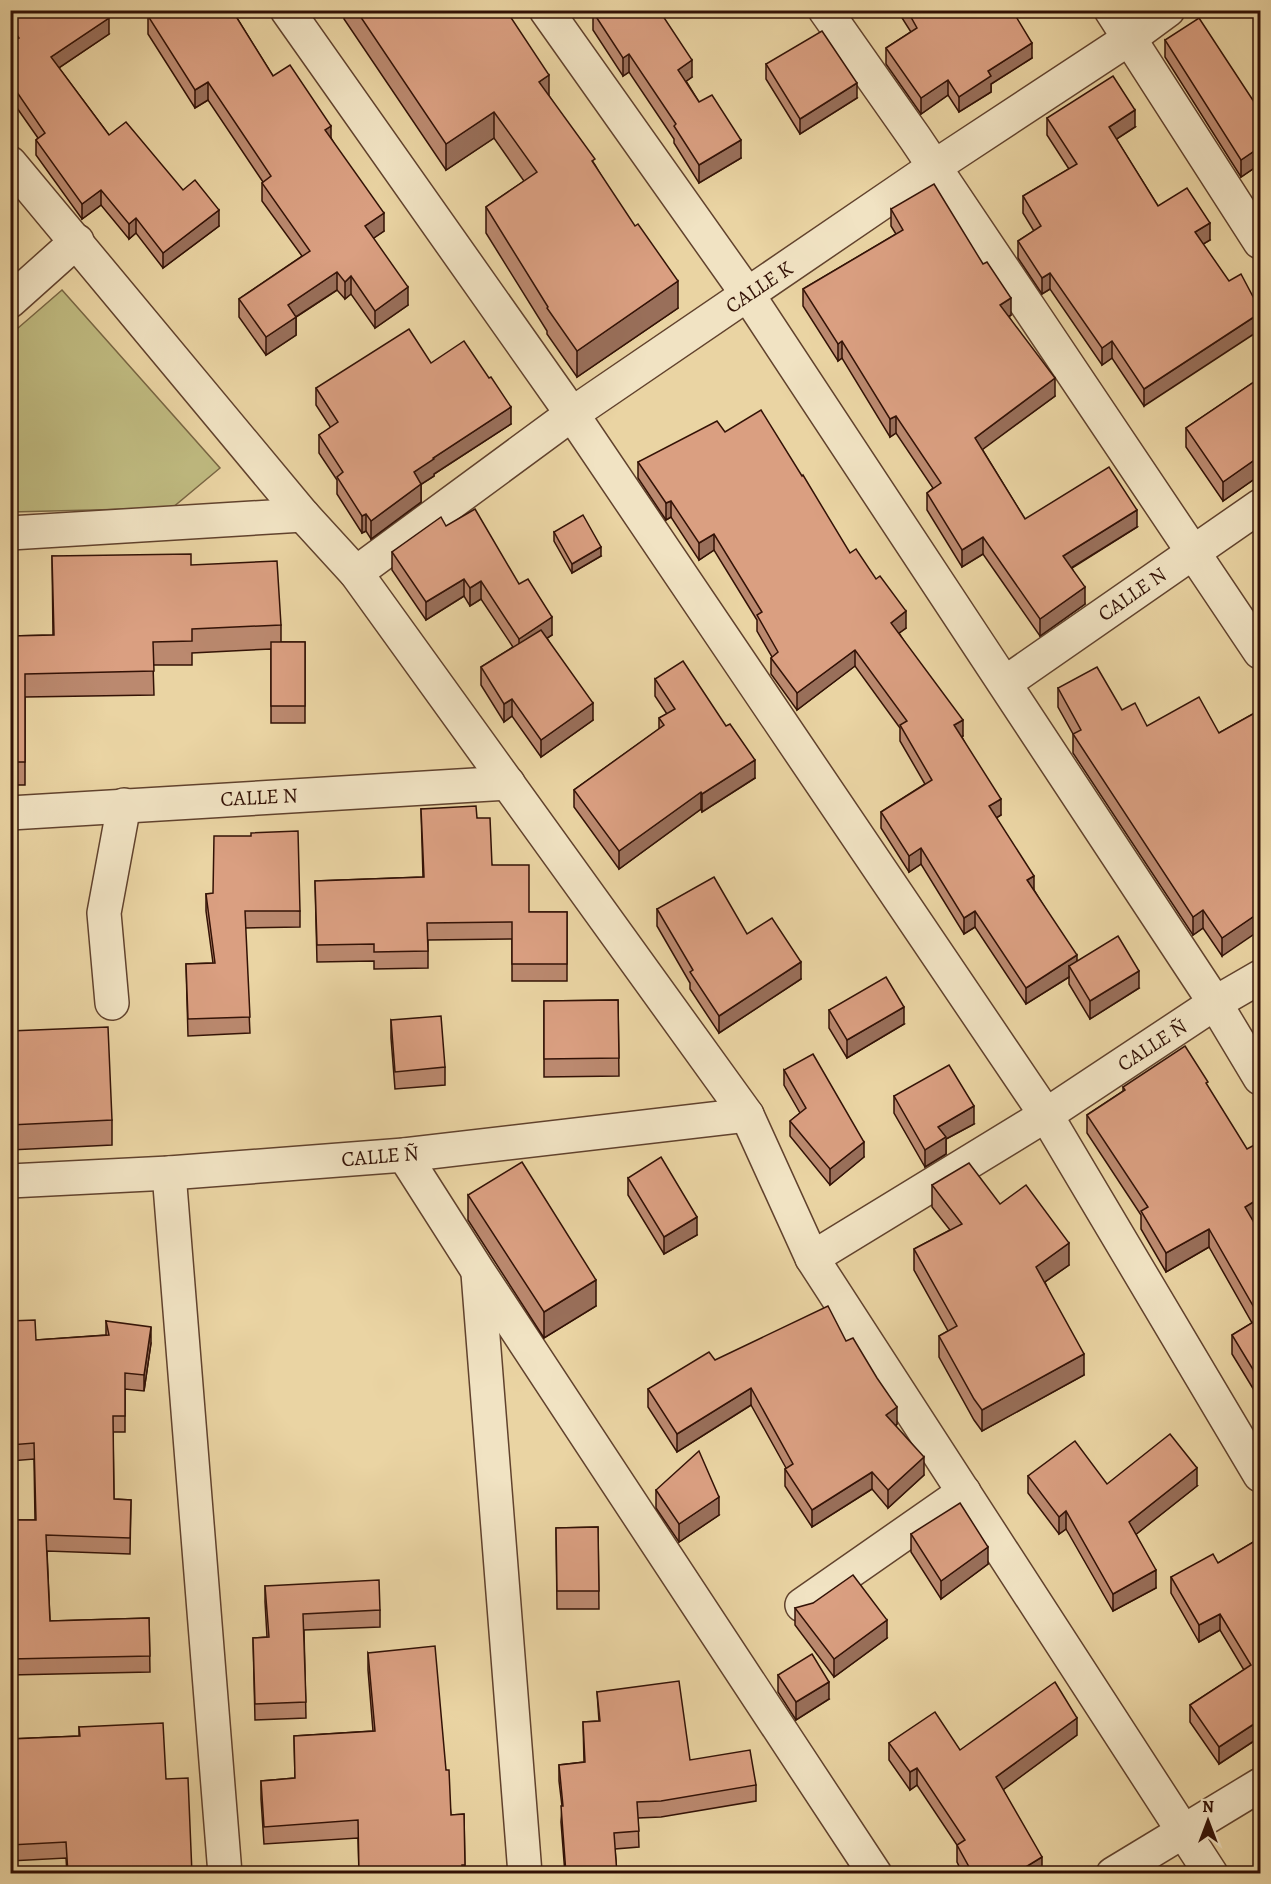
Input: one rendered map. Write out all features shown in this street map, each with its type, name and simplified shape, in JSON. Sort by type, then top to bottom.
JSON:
[{"type":"street","points":[[287,10],[572,414],[1046,1115],[1260,1475]]},
{"type":"street","points":[[546,10],[748,295],[1215,1003],[1260,1078]]},
{"type":"street","points":[[825,10],[934,167],[1260,652]]},
{"type":"street","points":[[1111,10],[1260,242]]},
{"type":"street","name":"CALLE K","points":[[356,573],[572,414],[934,167],[1130,38],[1168,10]]},
{"type":"street","points":[[10,163],[303,515],[356,573],[747,1115],[812,1258],[1211,1874]]},
{"type":"street","points":[[10,301],[77,241]]},
{"type":"street","name":"CALLE N","points":[[1005,683],[1260,506]]},
{"type":"street","points":[[10,533],[303,515]]},
{"type":"street","name":"CALLE N","points":[[10,813],[508,783]]},
{"type":"street","points":[[112,1003],[105,913],[124,805]]},
{"type":"street","name":"CALLE Ñ","points":[[812,1258],[1046,1115],[1215,1003],[1260,977]]},
{"type":"street","name":"CALLE Ñ","points":[[10,1181],[169,1173],[405,1155],[747,1115]]},
{"type":"street","points":[[405,1155],[478,1271],[875,1874]]},
{"type":"street","points":[[169,1173],[225,1874]]},
{"type":"street","points":[[478,1271],[525,1874]]},
{"type":"street","points":[[802,1605],[964,1492]]},
{"type":"street","points":[[1113,1874],[1260,1785]]},
{"type":"shaded area","points":[[62,290],[220,468],[172,508],[11,512],[10,335]]},
{"type":"building","points":[[28,10],[50,10],[51,12],[54,10],[103,10],[109,18],[51,57],[109,135],[126,122],[183,190],[195,180],[219,210],[163,253],[136,218],[129,224],[101,190],[82,204],[36,140],[45,133],[10,82],[10,43],[19,38],[10,22]]},
{"type":"building","points":[[156,10],[232,10],[273,76],[290,65],[331,126],[325,130],[384,213],[365,226],[408,287],[375,311],[351,276],[345,282],[337,272],[288,305],[296,317],[266,337],[239,299],[310,251],[262,183],[271,176],[208,82],[195,90],[148,16]]},
{"type":"building","points":[[356,10],[506,10],[549,75],[539,82],[595,159],[592,161],[635,226],[638,224],[678,281],[577,351],[547,308],[486,207],[537,172],[494,112],[446,144]]},
{"type":"building","points":[[595,10],[659,10],[692,60],[678,70],[699,102],[712,95],[741,140],[699,165],[674,126],[676,124],[629,54],[623,58],[593,12]]},
{"type":"building","points":[[907,10],[1012,10],[1032,43],[988,71],[991,76],[959,97],[948,80],[921,98],[886,48],[917,28]]},
{"type":"building","points":[[1199,18],[1260,111],[1260,147],[1241,160],[1165,40]]},
{"type":"building","points":[[822,31],[857,83],[800,119],[766,64]]},
{"type":"building","points":[[1113,76],[1135,110],[1109,127],[1158,206],[1187,188],[1210,223],[1195,232],[1229,281],[1241,274],[1260,310],[1260,313],[1144,389],[1112,341],[1102,348],[1050,273],[1042,278],[1018,241],[1041,226],[1023,196],[1077,164],[1047,118]]},
{"type":"building","points":[[934,184],[983,264],[987,262],[1011,298],[1000,305],[1055,378],[975,438],[1025,519],[1109,467],[1137,510],[1063,556],[1085,587],[1040,619],[983,537],[962,550],[927,493],[941,483],[896,416],[890,419],[842,341],[838,344],[803,289],[903,230],[891,209]]},
{"type":"building","points":[[409,329],[431,363],[464,341],[511,407],[414,472],[421,484],[371,521],[366,514],[362,516],[337,477],[343,472],[319,435],[338,422],[316,388]]},
{"type":"building","points":[[1260,378],[1260,456],[1223,482],[1186,428]]},
{"type":"building","points":[[761,410],[850,553],[856,549],[876,579],[880,576],[906,611],[891,623],[963,720],[954,725],[1001,799],[989,806],[1034,876],[1027,880],[1077,955],[1026,988],[975,911],[964,918],[921,848],[909,856],[881,812],[932,780],[900,725],[907,721],[855,650],[797,693],[771,658],[778,652],[757,615],[762,612],[714,534],[699,543],[671,501],[666,503],[638,462],[717,421],[725,432]]},
{"type":"building","points":[[475,509],[519,584],[528,579],[552,617],[519,639],[481,581],[470,588],[464,579],[426,602],[392,552],[441,517],[446,526]]},
{"type":"building","points":[[583,515],[601,547],[572,564],[554,532]]},
{"type":"building","points":[[191,554],[191,565],[277,561],[281,625],[192,629],[192,641],[153,642],[154,671],[25,674],[25,762],[10,762],[10,636],[54,635],[52,556]]},
{"type":"building","points":[[541,630],[593,703],[541,740],[512,699],[504,704],[481,667]]},
{"type":"building","points":[[271,642],[305,642],[305,706],[271,706]]},
{"type":"building","points":[[683,661],[726,726],[730,724],[755,760],[702,794],[701,792],[619,851],[574,790],[664,725],[659,718],[675,709],[655,679]]},
{"type":"building","points":[[1097,667],[1122,710],[1135,703],[1147,726],[1199,697],[1219,733],[1260,710],[1260,912],[1222,938],[1203,910],[1193,917],[1073,734],[1081,730],[1058,688]]},
{"type":"building","points":[[476,806],[477,818],[490,818],[492,865],[529,865],[529,912],[567,912],[567,964],[512,964],[512,922],[427,923],[428,951],[374,952],[374,944],[317,945],[315,881],[424,877],[421,809]]},
{"type":"building","points":[[298,831],[300,911],[245,911],[250,1017],[188,1019],[186,964],[215,963],[206,894],[213,893],[214,836],[251,836],[251,833]]},
{"type":"building","points":[[714,877],[747,934],[772,918],[801,962],[719,1016],[690,972],[693,970],[657,909]]},
{"type":"building","points":[[1118,936],[1139,971],[1090,1001],[1069,966]]},
{"type":"building","points":[[886,977],[904,1007],[847,1040],[829,1010]]},
{"type":"building","points":[[1260,995],[1260,1007],[1255,998]]},
{"type":"building","points":[[618,1000],[619,1058],[544,1059],[544,1001]]},
{"type":"building","points":[[441,1016],[445,1067],[395,1072],[391,1020]]},
{"type":"building","points":[[108,1027],[112,1120],[10,1125],[10,1031]]},
{"type":"building","points":[[1185,1046],[1247,1149],[1260,1142],[1260,1198],[1245,1207],[1260,1233],[1260,1318],[1209,1229],[1166,1253],[1141,1211],[1148,1207],[1087,1115],[1125,1090],[1123,1087]]},
{"type":"building","points":[[813,1054],[864,1142],[830,1169],[790,1121],[806,1108],[784,1070]]},
{"type":"building","points":[[949,1065],[974,1106],[938,1127],[946,1137],[925,1150],[894,1096]]},
{"type":"building","points":[[661,1157],[697,1217],[664,1237],[628,1178]]},
{"type":"building","points":[[522,1162],[596,1280],[544,1312],[468,1195]]},
{"type":"building","points":[[969,1163],[1000,1204],[1026,1185],[1069,1243],[1036,1267],[1084,1354],[982,1410],[939,1336],[957,1326],[914,1249],[962,1224],[932,1185]]},
{"type":"building","points":[[828,1306],[846,1341],[853,1338],[897,1407],[886,1415],[924,1457],[888,1490],[872,1472],[812,1510],[785,1469],[793,1464],[751,1388],[677,1434],[648,1389],[709,1352],[715,1360]]},
{"type":"building","points":[[1260,1318],[1260,1381],[1232,1335]]},
{"type":"building","points":[[35,1320],[36,1340],[109,1335],[106,1321],[151,1327],[144,1375],[125,1373],[125,1416],[113,1416],[114,1499],[131,1500],[130,1538],[46,1535],[50,1621],[149,1618],[150,1656],[10,1659],[10,1520],[36,1520],[34,1443],[10,1445],[10,1321]]},
{"type":"building","points":[[1170,1434],[1197,1468],[1129,1522],[1156,1570],[1113,1594],[1066,1511],[1059,1517],[1028,1476],[1075,1441],[1107,1484]]},
{"type":"building","points":[[699,1451],[719,1497],[679,1524],[656,1490]]},
{"type":"building","points":[[960,1503],[988,1547],[941,1581],[911,1534]]},
{"type":"building","points":[[598,1527],[599,1591],[557,1591],[556,1528]]},
{"type":"building","points":[[1260,1538],[1260,1720],[1219,1747],[1190,1705],[1251,1665],[1220,1614],[1199,1625],[1171,1577],[1213,1554],[1218,1563]]},
{"type":"building","points":[[853,1575],[887,1620],[834,1659],[795,1608],[813,1603]]},
{"type":"building","points":[[379,1580],[380,1610],[303,1614],[306,1702],[255,1704],[253,1638],[269,1637],[265,1586]]},
{"type":"building","points":[[435,1646],[446,1770],[449,1770],[451,1815],[464,1814],[465,1865],[462,1865],[462,1874],[359,1874],[358,1820],[264,1827],[261,1781],[295,1778],[294,1736],[375,1731],[368,1653]]},
{"type":"building","points":[[812,1654],[829,1682],[796,1702],[778,1675]]},
{"type":"building","points":[[679,1681],[690,1760],[750,1750],[756,1785],[661,1801],[637,1802],[639,1831],[614,1833],[617,1874],[566,1874],[559,1765],[585,1762],[583,1722],[600,1721],[597,1692]]},
{"type":"building","points":[[1055,1682],[1077,1718],[996,1777],[1042,1857],[1014,1874],[973,1874],[957,1845],[965,1840],[917,1768],[910,1772],[889,1743],[935,1712],[960,1750]]},
{"type":"building","points":[[163,1723],[166,1779],[188,1778],[192,1874],[68,1874],[66,1842],[10,1845],[10,1739],[80,1736],[79,1727]]},
{"type":"building","points":[[1197,1868],[1204,1874],[1186,1874]]}]
